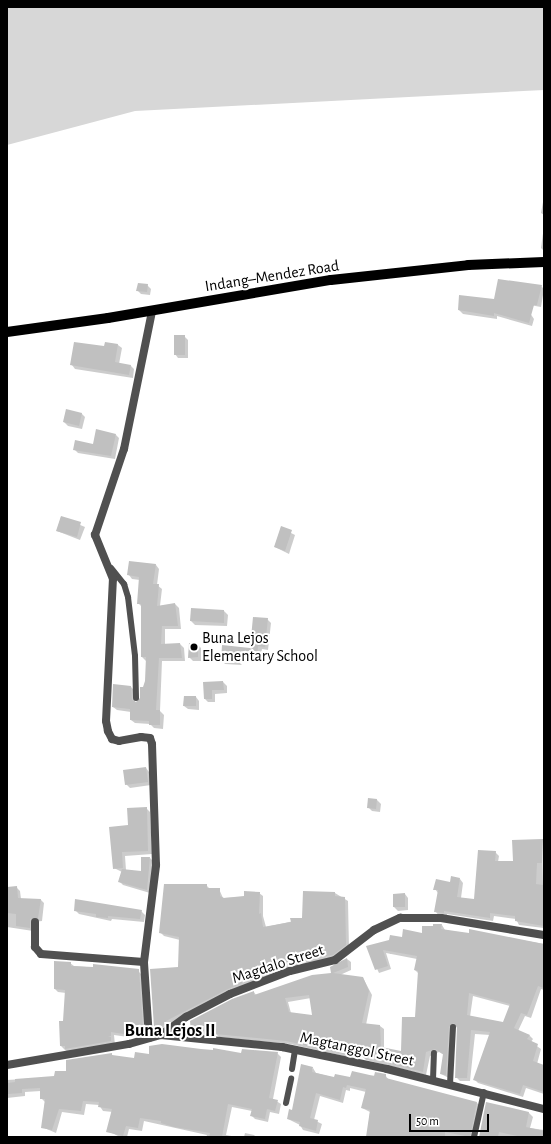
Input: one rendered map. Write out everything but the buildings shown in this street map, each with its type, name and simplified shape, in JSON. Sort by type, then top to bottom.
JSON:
[{"type":"main road","name":"Indang–Mendez Road","points":[[7,332],[152,311],[331,280],[468,265],[544,262]]},
{"type":"street","points":[[149,1038],[144,962],[156,865],[152,744],[150,738],[141,737],[119,741],[112,739],[108,731],[106,721],[113,579],[110,567],[95,535],[124,449],[152,311]]},
{"type":"street","name":"Magdalo Street","points":[[161,1035],[186,1018],[230,994],[290,971],[335,960],[374,930],[400,918],[441,918],[544,934]]},
{"type":"street","points":[[35,922],[35,947],[41,954],[144,962]]},
{"type":"street","points":[[7,1065],[129,1044],[161,1035]]},
{"type":"street","name":"Magtanggol Street","points":[[161,1035],[295,1050],[484,1092],[544,1110]]},
{"type":"lane","points":[[110,567],[124,584],[128,597],[135,656],[136,698]]},
{"type":"lane","points":[[450,1084],[453,1027]]},
{"type":"lane","points":[[292,1069],[295,1050]]},
{"type":"lane","points":[[433,1080],[434,1053]]},
{"type":"lane","points":[[286,1103],[291,1079]]},
{"type":"lane","points":[[474,1137],[484,1092]]},
{"type":"shaded area","points":[[7,7],[544,7],[544,90],[135,111],[7,145]]},
{"type":"place","name":"Buna Lejos Elementary School","points":[[194,647]]},
{"type":"district","name":"Buna Lejos II","points":[[170,1031]]}]
